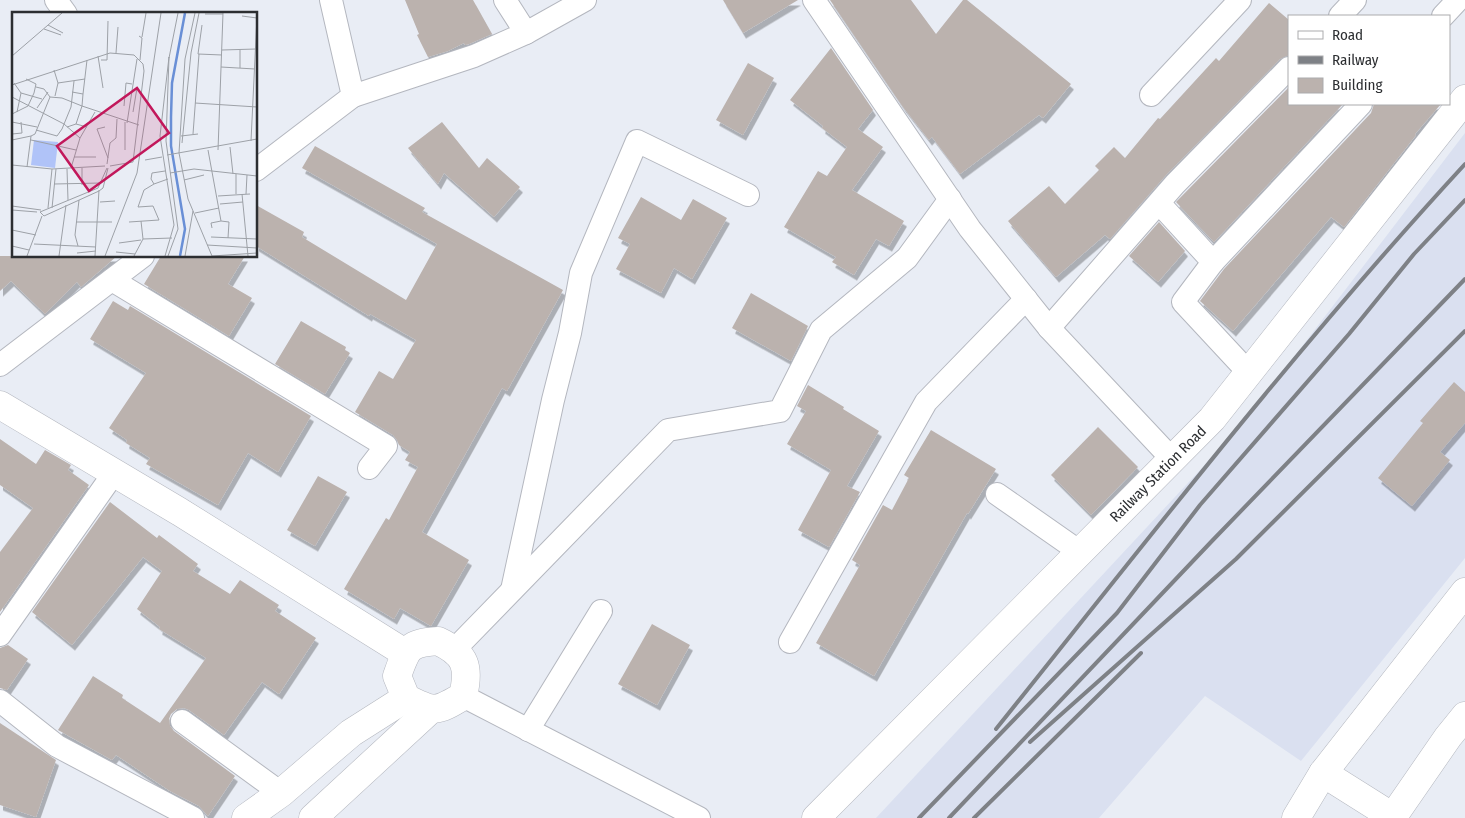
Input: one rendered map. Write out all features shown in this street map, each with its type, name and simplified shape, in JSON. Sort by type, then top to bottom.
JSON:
[{"type":"main road","name":"Railway Station Road","points":[[816,818],[1212,419],[1465,99]]},
{"type":"main road","points":[[0,405],[180,512],[405,653]]},
{"type":"main road","points":[[1296,818],[1323,773],[1465,592]]},
{"type":"main road","points":[[313,818],[430,710],[445,707],[463,696],[466,683],[465,665],[455,649],[438,641],[420,642],[405,653],[397,676],[406,698],[430,710]]},
{"type":"main road","points":[[246,818],[281,793],[351,733],[406,698]]},
{"type":"main road","points":[[1323,773],[1392,818],[1448,737],[1465,716]]},
{"type":"street","points":[[56,0],[65,12]]},
{"type":"street","points":[[331,0],[354,96]]},
{"type":"street","points":[[505,0],[526,33]]},
{"type":"street","points":[[258,168],[354,96],[474,56],[526,33],[585,0]]},
{"type":"street","points":[[814,0],[970,229],[1049,328],[1172,459]]},
{"type":"street","points":[[1152,96],[1240,0]]},
{"type":"street","points":[[1341,15],[1355,0]]},
{"type":"street","points":[[1444,15],[1458,0]]},
{"type":"street","points":[[1049,328],[1158,203],[1288,69]]},
{"type":"street","points":[[1248,373],[1183,302],[1213,262],[1360,105]]},
{"type":"street","points":[[512,590],[553,400],[570,334],[581,274],[638,141],[748,195]]},
{"type":"street","points":[[455,649],[668,430],[780,411],[821,330],[907,258],[950,199]]},
{"type":"street","points":[[1158,203],[1213,262]]},
{"type":"street","points":[[0,365],[140,258]]},
{"type":"street","points":[[112,280],[386,446],[369,468]]},
{"type":"street","points":[[790,642],[926,402],[1026,299]]},
{"type":"street","points":[[0,635],[114,473]]},
{"type":"street","points":[[997,494],[1080,552]]},
{"type":"street","points":[[528,730],[601,611]]},
{"type":"street","points":[[463,696],[699,818]]},
{"type":"street","points":[[0,701],[57,746],[193,818]]},
{"type":"street","points":[[182,721],[281,793]]},
{"type":"shaded area","points":[[1465,133],[1465,558],[1301,761],[1205,696],[1099,818],[876,818],[1242,425]]},
{"type":"building","points":[[405,0],[473,0],[492,34],[469,44],[465,45],[464,43],[448,51],[428,57],[417,35],[419,34]]},
{"type":"building","points":[[723,0],[798,0],[743,33]]},
{"type":"building","points":[[830,0],[911,0],[936,34],[963,0],[967,0],[1071,84],[1043,118],[1039,115],[960,174],[932,137],[929,140],[903,107]]},
{"type":"building","points":[[1269,3],[1288,19],[1288,55],[1280,59],[1166,175],[1110,239],[1105,235],[1056,277],[1008,221],[1049,186],[1065,204],[1099,170],[1095,166],[1114,147],[1125,158],[1158,118],[1160,119],[1216,58],[1219,61]]},
{"type":"building","points":[[831,48],[873,110],[858,129],[883,147],[852,190],[904,221],[889,246],[876,239],[854,275],[832,262],[836,257],[784,227],[818,171],[827,176],[847,147],[790,100]]},
{"type":"building","points":[[748,63],[774,78],[743,135],[716,120]]},
{"type":"building","points":[[1288,88],[1288,105],[1342,105],[1214,242],[1176,202]]},
{"type":"building","points":[[1374,105],[1440,105],[1415,134],[1344,227],[1331,217],[1233,331],[1200,301],[1224,269],[1371,113]]},
{"type":"building","points":[[442,122],[479,168],[487,158],[520,187],[494,217],[444,173],[438,184],[408,148]]},
{"type":"building","points":[[315,146],[425,208],[422,212],[563,290],[507,391],[502,388],[422,532],[469,560],[431,626],[400,608],[394,619],[344,589],[386,518],[389,520],[418,467],[405,460],[410,452],[399,445],[393,435],[355,412],[379,371],[393,379],[416,340],[370,314],[369,316],[258,247],[258,206],[304,232],[302,237],[406,300],[437,244],[302,168]]},
{"type":"building","points":[[641,197],[681,220],[693,199],[727,218],[692,279],[674,268],[661,293],[616,269],[630,244],[618,238]]},
{"type":"building","points":[[1159,222],[1185,251],[1158,282],[1129,256]]},
{"type":"building","points":[[0,256],[12,256],[12,258],[115,258],[81,287],[77,282],[45,314],[11,281],[0,291]]},
{"type":"building","points":[[160,258],[244,258],[228,284],[252,298],[229,336],[144,284]]},
{"type":"building","points":[[751,293],[808,326],[791,361],[732,328]]},
{"type":"building","points":[[113,301],[128,310],[130,306],[311,416],[278,472],[248,453],[218,505],[146,464],[150,458],[126,443],[127,440],[109,428],[146,373],[90,339]]},
{"type":"building","points":[[301,321],[346,347],[345,350],[350,353],[325,394],[275,364]]},
{"type":"building","points":[[1454,382],[1465,392],[1465,423],[1440,452],[1450,460],[1412,506],[1378,478],[1423,423],[1420,421]]},
{"type":"building","points":[[808,385],[879,431],[847,486],[860,492],[829,547],[798,530],[831,470],[787,444],[806,411],[797,406]]},
{"type":"building","points":[[1098,427],[1138,467],[1091,515],[1051,475]]},
{"type":"building","points":[[931,430],[996,469],[967,513],[874,676],[816,643],[860,565],[852,560],[883,505],[892,510],[909,478],[904,475]]},
{"type":"building","points":[[0,439],[36,464],[45,450],[71,465],[68,470],[89,485],[0,612],[0,552],[33,508],[0,485]]},
{"type":"building","points":[[318,476],[347,492],[315,546],[287,530]]},
{"type":"building","points":[[110,502],[157,538],[159,535],[198,564],[193,571],[230,594],[240,580],[279,605],[275,611],[316,638],[279,694],[262,682],[224,735],[184,708],[177,709],[171,714],[169,719],[170,726],[174,731],[235,776],[208,816],[199,806],[170,791],[116,755],[112,760],[58,730],[93,676],[123,695],[122,698],[160,723],[206,658],[159,629],[160,627],[137,609],[162,571],[143,557],[72,645],[32,612]]},
{"type":"building","points":[[652,624],[690,645],[657,705],[618,684]]},
{"type":"building","points":[[8,645],[28,659],[7,690],[0,688],[0,648]]},
{"type":"building","points":[[0,723],[56,760],[36,817],[0,805]]},
{"type":"railway","points":[[996,729],[1284,372],[1403,232],[1465,164]]},
{"type":"railway","points":[[919,818],[1117,613],[1200,505],[1349,334],[1414,254],[1465,200]]},
{"type":"railway","points":[[949,818],[1211,542],[1465,279]]},
{"type":"railway","points":[[1030,742],[1236,559],[1465,331]]},
{"type":"railway","points":[[974,818],[1141,653]]}]
